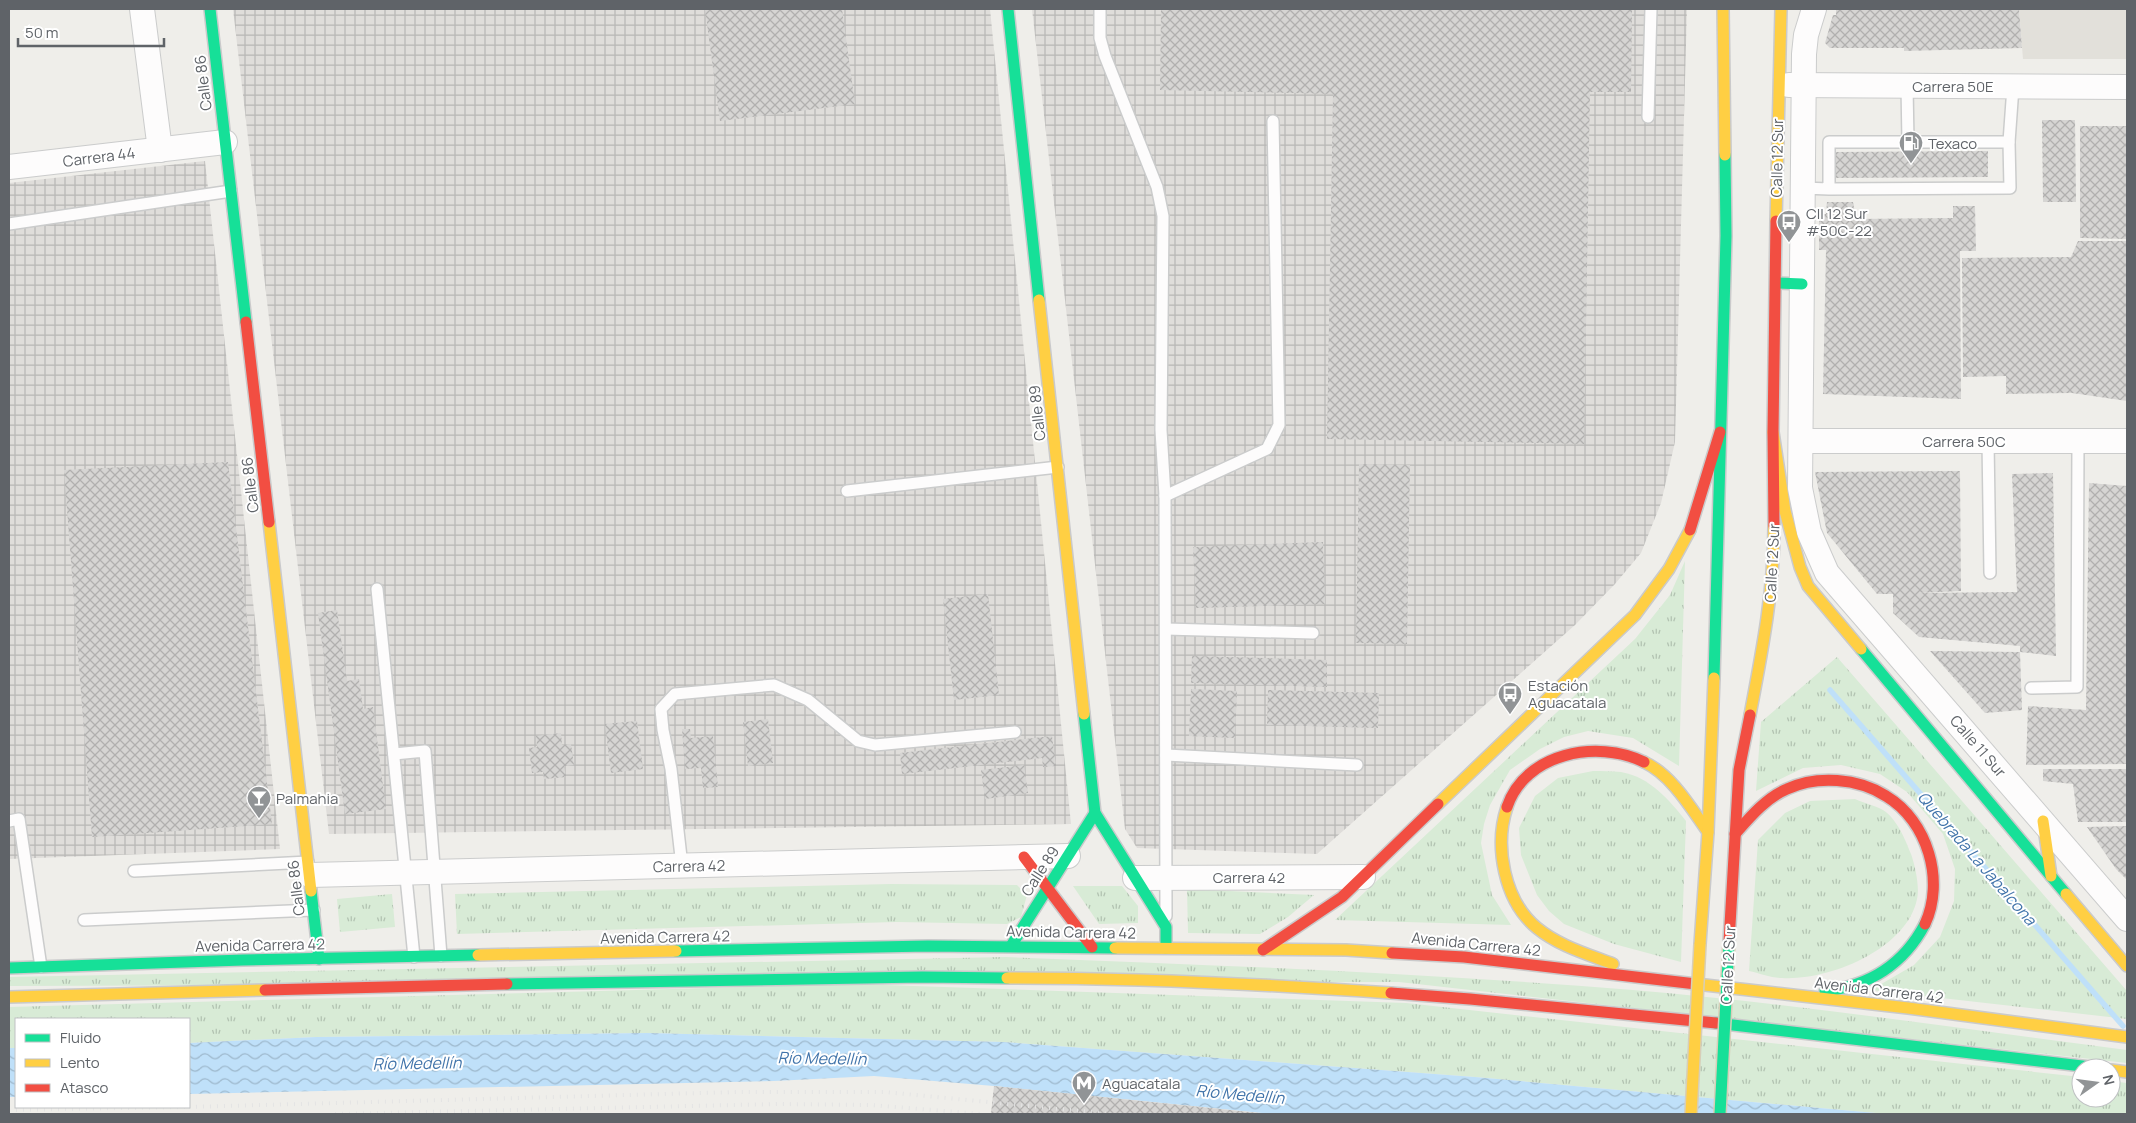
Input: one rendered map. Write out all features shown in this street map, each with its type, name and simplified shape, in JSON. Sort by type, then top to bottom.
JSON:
[{"type":"main road","name":"Calle 86","points":[[210,9],[319,958]]},
{"type":"main road","name":"Calle 89","points":[[1008,9],[1095,813],[1166,927]]},
{"type":"main road","name":"Calle 12 Sur","points":[[1691,1114],[1708,832],[1726,236],[1723,9]]},
{"type":"main road","name":"Calle 12 Sur","points":[[1720,1114],[1739,770],[1767,626],[1772,584],[1774,543],[1773,432],[1778,85],[1781,9]]},
{"type":"main road","points":[[1778,85],[1803,14]]},
{"type":"main road","points":[[1776,283],[1802,284]]},
{"type":"main road","points":[[1262,950],[1318,915],[1342,897],[1635,616],[1671,567],[1686,538],[1720,432]]},
{"type":"main road","points":[[1773,432],[1789,536],[1808,586],[2127,966]]},
{"type":"main road","points":[[1650,978],[1574,949],[1547,936],[1527,918],[1512,893],[1502,864],[1500,837],[1505,809],[1523,779],[1547,761],[1579,751],[1625,753],[1651,764],[1674,787],[1708,832]]},
{"type":"main road","points":[[1734,834],[1754,813],[1780,792],[1806,782],[1831,779],[1864,785],[1893,801],[1917,828],[1929,853],[1934,882],[1931,909],[1917,941],[1892,967],[1866,982],[1831,991],[1783,994]]},
{"type":"main road","name":"Calle 89","points":[[1010,946],[1095,813]]},
{"type":"main road","points":[[2043,821],[2051,876]]},
{"type":"main road","points":[[1024,857],[1092,947]]},
{"type":"main road","points":[[1166,927],[1166,948]]},
{"type":"main road","name":"Avenida Carrera 42","points":[[9,968],[319,958],[1010,946],[1346,950],[1422,953],[1650,978],[2127,1037]]},
{"type":"main road","points":[[9,997],[448,985],[922,977],[1088,978],[1256,984],[1470,999],[1691,1020],[2071,1065]]},
{"type":"street","points":[[142,9],[160,150]]},
{"type":"street","name":"Calle 12 Sur","points":[[1803,14],[1806,35],[1800,488],[1803,511],[1809,532],[1827,573]]},
{"type":"street","name":"Carrera 50E","points":[[1778,85],[2127,88]]},
{"type":"street","name":"Carrera 44","points":[[9,168],[225,142]]},
{"type":"street","name":"Carrera 50C","points":[[1801,441],[2127,440]]},
{"type":"street","name":"Calle 11 Sur","points":[[1827,573],[2127,919]]},
{"type":"street","name":"Carrera 42","points":[[309,869],[434,872],[1068,856]]},
{"type":"street","name":"Carrera 42","points":[[1135,878],[1363,877]]},
{"type":"lane","points":[[1100,9],[1100,38],[1105,56],[1157,186],[1163,216],[1161,430],[1165,496],[1166,927]]},
{"type":"lane","points":[[1648,117],[1651,9]]},
{"type":"lane","points":[[1907,86],[1908,142]]},
{"type":"lane","points":[[1803,188],[2010,188],[2013,87]]},
{"type":"lane","points":[[1165,496],[1266,449],[1279,425],[1273,121]]},
{"type":"lane","points":[[1829,189],[1829,142],[2010,142]]},
{"type":"lane","points":[[9,224],[231,191]]},
{"type":"lane","points":[[1988,441],[1990,573]]},
{"type":"lane","points":[[2031,688],[2077,687],[2078,441]]},
{"type":"lane","points":[[846,491],[1058,467]]},
{"type":"lane","points":[[376,589],[414,957]]},
{"type":"lane","points":[[1166,629],[1313,633]]},
{"type":"lane","points":[[682,866],[671,769],[663,730],[661,708],[674,694],[774,684],[808,700],[858,742],[875,745],[1015,732]]},
{"type":"lane","points":[[394,754],[425,751],[442,956]]},
{"type":"lane","points":[[1166,755],[1357,765]]},
{"type":"lane","points":[[9,821],[19,819],[41,967]]},
{"type":"lane","points":[[134,871],[309,869]]},
{"type":"lane","points":[[84,920],[314,910]]},
{"type":"shaded area","points":[[233,9],[990,9],[1071,824],[329,834]]},
{"type":"shaded area","points":[[1032,9],[1687,9],[1675,442],[1661,503],[1641,553],[1615,584],[1575,625],[1317,854],[1137,848],[1125,829]]},
{"type":"shaded area","points":[[2019,9],[2127,9],[2127,59],[2023,59]]},
{"type":"shaded area","points":[[205,161],[280,849],[9,859],[9,183]]},
{"type":"green space","points":[[1685,561],[1679,766],[1633,738],[1588,731],[1564,737],[1540,749],[1510,770],[1490,805],[1481,843],[1492,895],[1511,925],[1335,920],[1635,639],[1670,595]]},
{"type":"green space","points":[[1837,657],[2127,991],[2127,1019],[1871,990],[1914,965],[1940,937],[1954,901],[1955,869],[1943,834],[1907,792],[1880,774],[1841,765],[1803,768],[1756,791],[1761,722]]},
{"type":"green space","points":[[1593,771],[1621,772],[1641,779],[1658,790],[1686,821],[1681,962],[1614,944],[1564,924],[1549,911],[1537,895],[1521,855],[1519,828],[1535,796],[1558,778]]},
{"type":"green space","points":[[1855,799],[1883,810],[1888,814],[1896,824],[1909,848],[1913,859],[1918,894],[1910,917],[1898,933],[1882,947],[1843,968],[1801,978],[1778,978],[1749,971],[1758,840],[1785,813],[1810,801]]},
{"type":"green space","points":[[891,884],[1017,885],[1027,895],[1021,917],[1007,924],[896,922],[457,934],[455,894]]},
{"type":"green space","points":[[1073,886],[1122,886],[1138,906],[1138,923],[1099,924]]},
{"type":"green space","points":[[1187,889],[1314,895],[1288,917],[1260,934],[1188,933]]},
{"type":"green space","points":[[392,894],[395,927],[340,932],[337,899]]},
{"type":"green space","points":[[1006,957],[1241,966],[1555,984],[1695,996],[2127,1050],[2127,1063],[2121,1062],[2121,1058],[2082,1058],[1399,982],[9,986],[9,977]]},
{"type":"green space","points":[[855,984],[1406,1003],[2071,1076],[2071,1108],[2121,1108],[2121,1082],[2127,1083],[2127,1114],[1887,1114],[1475,1077],[1003,1042],[647,1033],[316,1037],[190,1043],[190,1018],[15,1018],[15,1048],[9,1048],[9,1007]]},
{"type":"water","name":"Río Medellín","points":[[647,1033],[1003,1042],[1475,1077],[1887,1114],[1272,1114],[874,1076],[774,1081],[190,1094],[190,1043],[316,1037]]},
{"type":"water","points":[[9,1048],[15,1048],[15,1097],[9,1097]]},
{"type":"building","points":[[705,9],[842,9],[855,104],[720,121]]},
{"type":"building","points":[[1161,9],[1632,9],[1631,92],[1590,92],[1584,444],[1327,439],[1333,94],[1160,90]]},
{"type":"building","points":[[1836,9],[2019,9],[2022,48],[1904,51],[1904,48],[1830,48],[1825,43],[1833,15],[1836,15]]},
{"type":"building","points":[[2042,120],[2075,120],[2076,202],[2043,202]]},
{"type":"building","points":[[2080,126],[2127,126],[2127,239],[2080,238]]},
{"type":"building","name":"Texaco","points":[[1988,151],[1988,177],[1835,178],[1835,152]]},
{"type":"building","points":[[1827,202],[1853,202],[1856,219],[1953,218],[1953,206],[1975,206],[1976,251],[1960,251],[1961,399],[1823,394],[1826,250],[1819,250],[1819,214],[1826,214]]},
{"type":"building","points":[[2078,241],[2127,241],[2127,401],[2072,393],[2006,394],[2006,376],[1963,377],[1962,258],[2071,257]]},
{"type":"building","points":[[228,462],[272,824],[92,837],[64,470]]},
{"type":"building","points":[[1359,464],[1410,465],[1407,644],[1356,643]]},
{"type":"building","points":[[1960,471],[1961,591],[1918,593],[2017,592],[2012,474],[2053,473],[2056,656],[2020,652],[2020,646],[1919,637],[1893,613],[1893,594],[1877,594],[1827,533],[1815,472]]},
{"type":"building","points":[[2089,483],[2127,486],[2127,764],[2026,765],[2028,706],[2086,710]]},
{"type":"building","points":[[1323,542],[1325,604],[1196,608],[1193,547]]},
{"type":"building","points":[[988,594],[999,695],[954,700],[943,599]]},
{"type":"building","points":[[337,610],[347,681],[359,679],[363,709],[373,707],[386,809],[345,814],[318,613]]},
{"type":"building","points":[[1930,651],[2020,652],[2022,710],[1985,713]]},
{"type":"building","points":[[1192,656],[1327,660],[1327,687],[1191,683]]},
{"type":"building","points":[[1191,689],[1237,691],[1235,738],[1189,736]]},
{"type":"building","points":[[1268,690],[1379,693],[1378,728],[1267,725]]},
{"type":"building","points":[[768,719],[773,763],[748,766],[743,722]]},
{"type":"building","points":[[637,721],[643,769],[611,773],[605,724]]},
{"type":"building","points":[[682,729],[690,729],[691,738],[713,736],[718,787],[703,788],[701,768],[685,769]]},
{"type":"building","points":[[561,733],[562,745],[571,744],[574,765],[564,766],[566,777],[544,779],[543,772],[532,773],[529,748],[537,747],[536,736]]},
{"type":"building","points":[[1052,736],[1056,766],[1043,767],[1042,758],[902,774],[900,753]]},
{"type":"building","points":[[1024,765],[1028,793],[985,799],[981,770]]},
{"type":"building","points":[[2043,769],[2127,769],[2127,822],[2078,822],[2073,784],[2043,781]]},
{"type":"building","points":[[2127,826],[2127,880],[2116,869],[2087,827]]},
{"type":"building","name":"Aguacatala","points":[[994,1086],[1259,1113],[1259,1114],[991,1114]]},
{"type":"waterway","name":"Quebrada La Jabalcona","points":[[1830,690],[2123,1026]]},
{"type":"railway","points":[[190,1107],[737,1092],[885,1092],[1111,1114]]},
{"type":"railway","points":[[335,1114],[779,1104],[871,1105],[982,1114]]},
{"type":"railway","points":[[9,1110],[128,1108]]},
{"type":"traffic: fast","points":[[210,9],[246,322]]},
{"type":"traffic: fast","points":[[1008,9],[1039,300]]},
{"type":"traffic: fast","points":[[1714,678],[1726,236],[1725,155]]},
{"type":"traffic: fast","points":[[1776,283],[1802,284]]},
{"type":"traffic: fast","points":[[1861,649],[2066,894]]},
{"type":"traffic: fast","points":[[1084,714],[1095,813],[1166,927],[1166,948]]},
{"type":"traffic: fast","points":[[1011,946],[1095,813]]},
{"type":"traffic: fast","points":[[311,891],[319,959]]},
{"type":"traffic: fast","points":[[1825,991],[1856,984],[1884,971],[1907,951],[1925,924]]},
{"type":"traffic: fast","points":[[1720,1114],[1729,942]]},
{"type":"traffic: fast","points":[[676,951],[928,946],[1115,948]]},
{"type":"traffic: fast","points":[[9,968],[243,960],[478,955]]},
{"type":"traffic: fast","points":[[507,984],[922,977],[1007,978]]},
{"type":"traffic: fast","points":[[1716,1023],[2071,1065]]},
{"type":"traffic: slow","points":[[1723,9],[1725,155]]},
{"type":"traffic: slow","points":[[1776,221],[1781,9]]},
{"type":"traffic: slow","points":[[1039,300],[1084,714]]},
{"type":"traffic: slow","points":[[1773,432],[1785,511],[1800,567],[1808,586],[1861,649]]},
{"type":"traffic: slow","points":[[269,522],[311,891]]},
{"type":"traffic: slow","points":[[1750,715],[1770,598],[1774,526]]},
{"type":"traffic: slow","points":[[1438,804],[1635,615],[1669,569],[1690,530]]},
{"type":"traffic: slow","points":[[1700,944],[1708,832],[1714,678]]},
{"type":"traffic: slow","points":[[1644,762],[1663,775],[1672,784],[1708,832]]},
{"type":"traffic: slow","points":[[1507,807],[1503,822],[1502,855],[1510,888],[1526,917],[1537,928],[1554,940],[1613,964]]},
{"type":"traffic: slow","points":[[2043,821],[2051,876]]},
{"type":"traffic: slow","points":[[2066,894],[2127,966]]},
{"type":"traffic: slow","points":[[1691,1114],[1700,944]]},
{"type":"traffic: slow","points":[[1115,948],[1346,950],[1392,953]]},
{"type":"traffic: slow","points":[[478,955],[676,951]]},
{"type":"traffic: slow","points":[[1007,978],[1199,982],[1391,993]]},
{"type":"traffic: slow","points":[[1696,984],[1908,1008],[2127,1037]]},
{"type":"traffic: slow","points":[[9,997],[265,990]]},
{"type":"traffic: slow","points":[[2121,1071],[2127,1072]]},
{"type":"traffic: jam","points":[[1774,526],[1773,432],[1776,221]]},
{"type":"traffic: jam","points":[[246,322],[269,522]]},
{"type":"traffic: jam","points":[[1690,530],[1720,432]]},
{"type":"traffic: jam","points":[[1729,942],[1739,770],[1750,715]]},
{"type":"traffic: jam","points":[[1507,807],[1516,789],[1529,774],[1546,763],[1565,756],[1585,752],[1605,752],[1625,755],[1644,762]]},
{"type":"traffic: jam","points":[[1735,834],[1772,797],[1799,785],[1824,780],[1837,780],[1863,785],[1875,790],[1901,807],[1913,820],[1929,853],[1933,871],[1933,889],[1931,907],[1925,924]]},
{"type":"traffic: jam","points":[[1263,950],[1342,897],[1438,804]]},
{"type":"traffic: jam","points":[[1024,857],[1092,947]]},
{"type":"traffic: jam","points":[[1392,953],[1464,957],[1696,984]]},
{"type":"traffic: jam","points":[[265,990],[507,984]]},
{"type":"traffic: jam","points":[[1391,993],[1716,1023]]},
{"type":"place","name":"Texaco","points":[[1911,164]]},
{"type":"place","name":"Cll 12 Sur #50C-22","points":[[1789,243]]},
{"type":"place","name":"Estación Aguacatala","points":[[1510,715]]},
{"type":"place","name":"Palmahia","points":[[259,819]]},
{"type":"place","name":"Aguacatala","points":[[1084,1104]]}]
